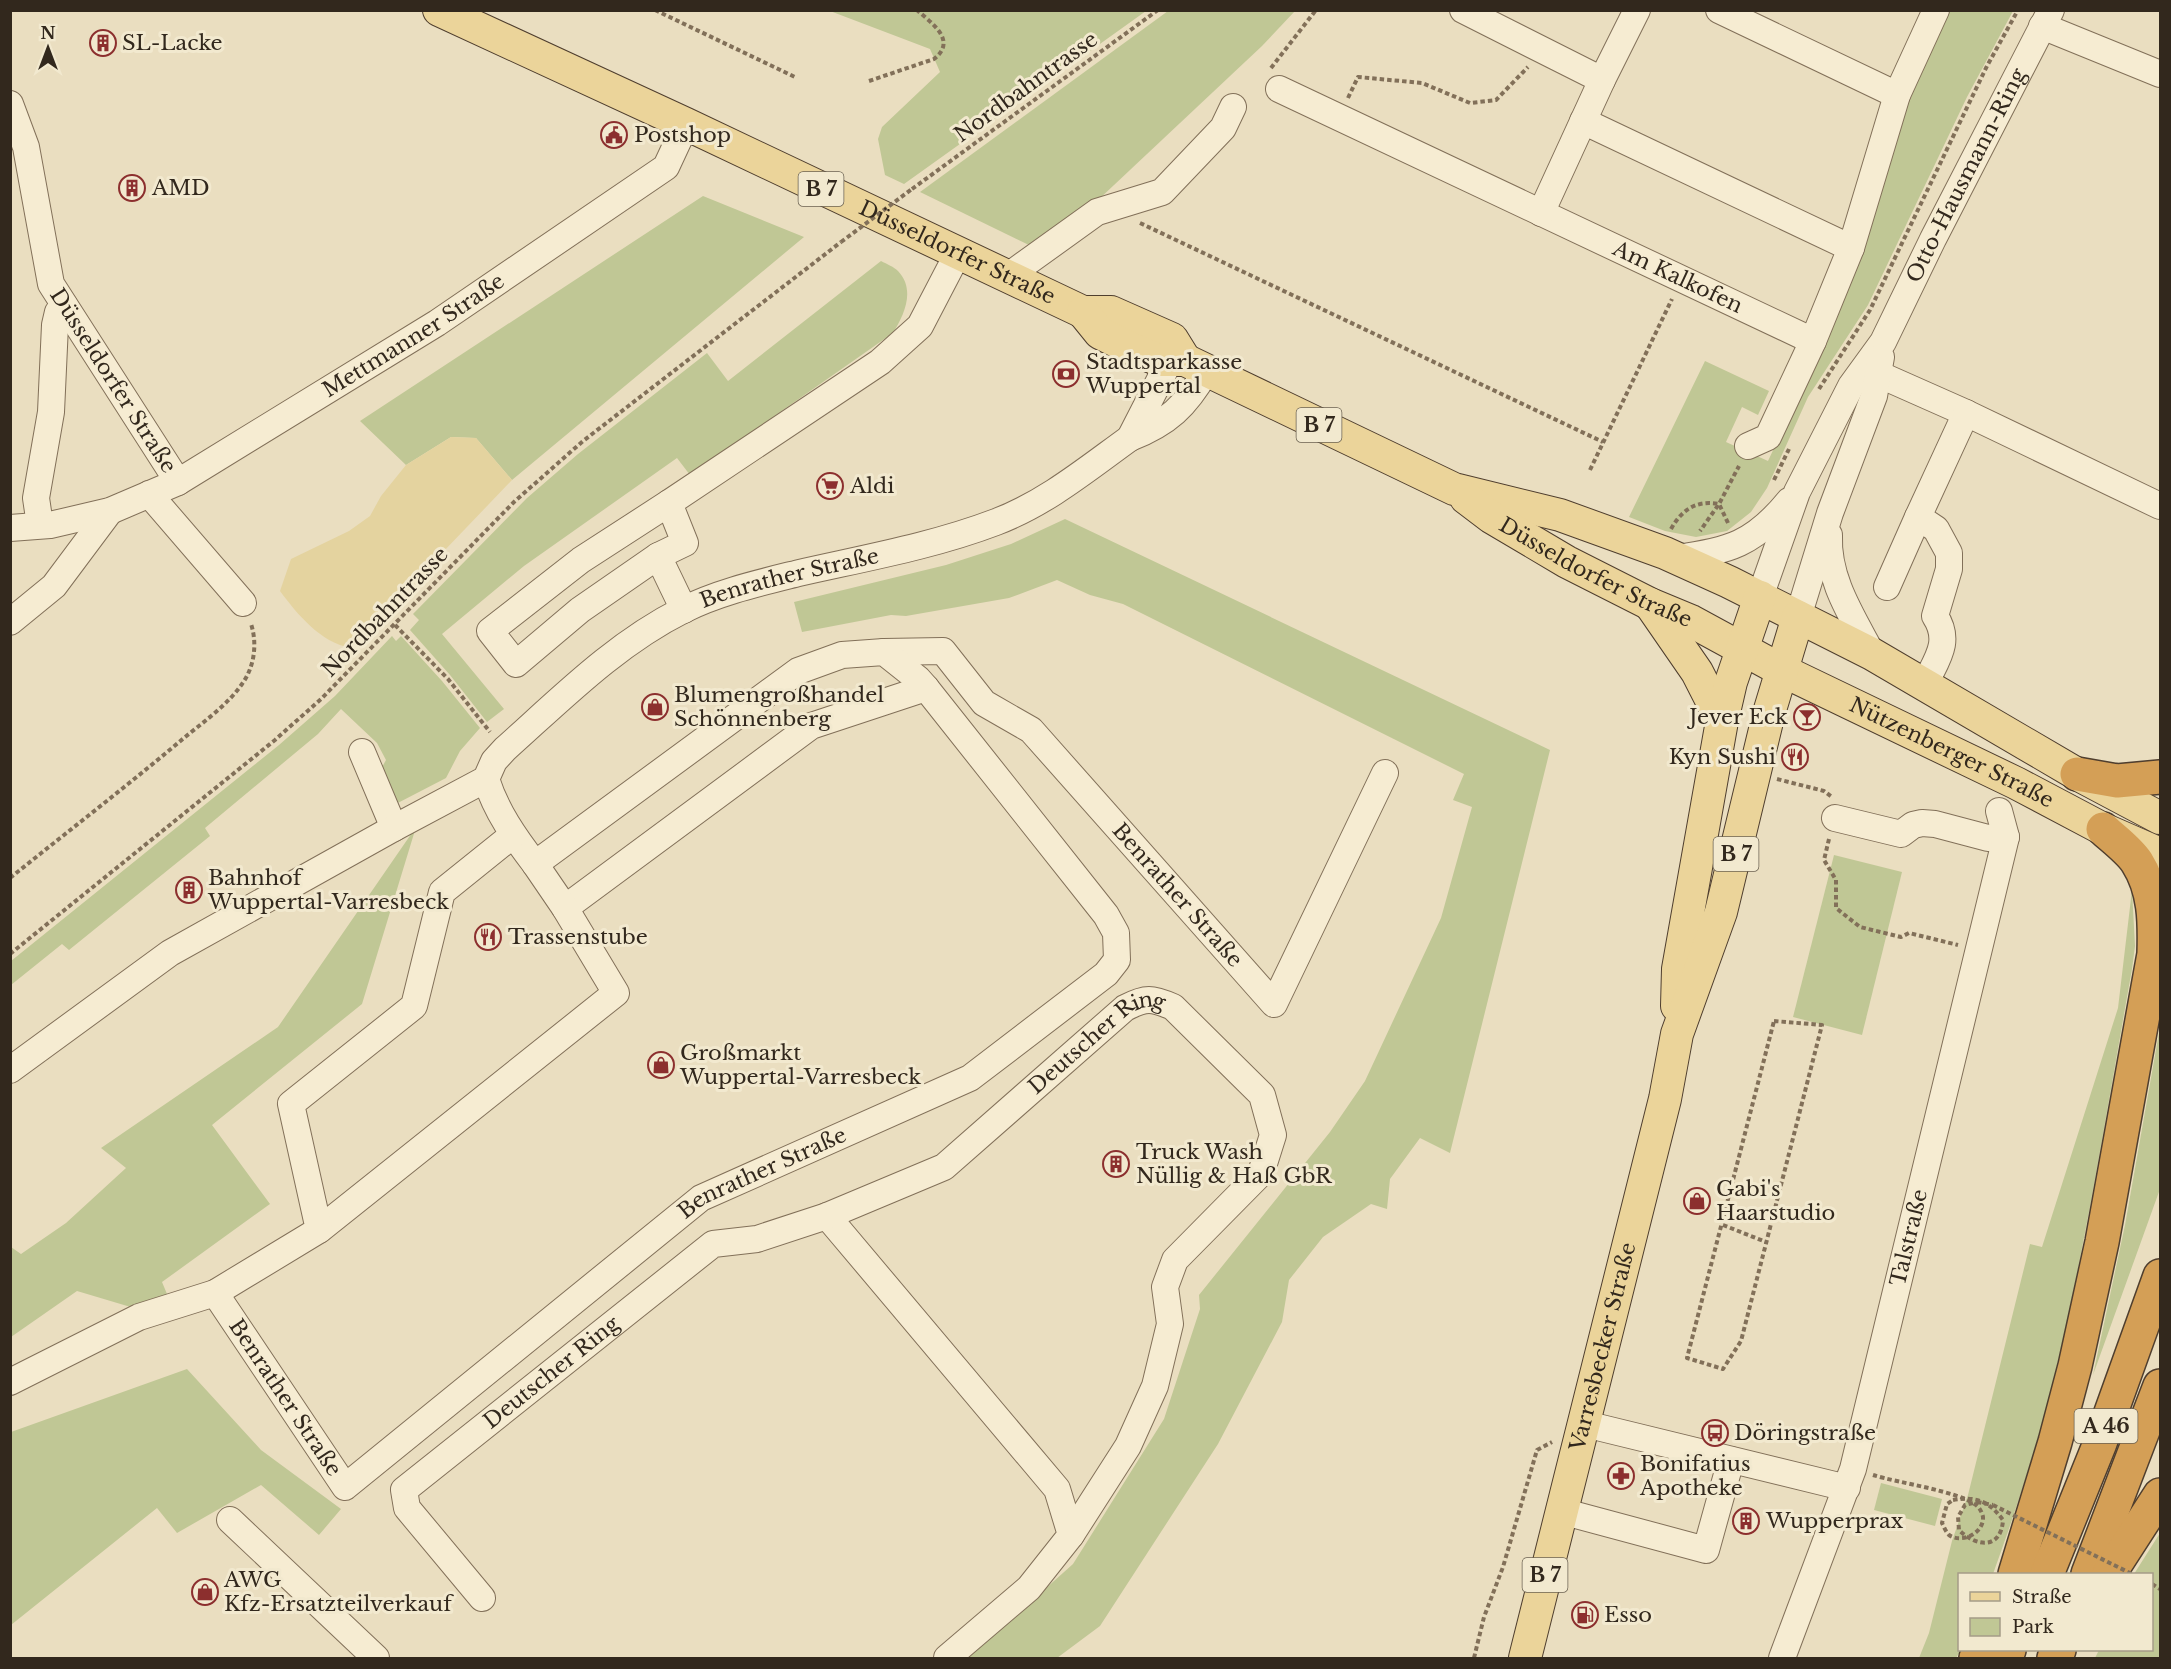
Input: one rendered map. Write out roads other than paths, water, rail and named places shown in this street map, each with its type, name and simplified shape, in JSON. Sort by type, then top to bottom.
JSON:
[{"type":"highway","points":[[2077,774],[2117,781],[2160,777]]},
{"type":"highway","points":[[2016,1573],[2076,1366],[2102,1242],[2157,945],[2155,918],[2146,880],[2136,860],[2103,829]]},
{"type":"highway","name":"A 46","points":[[2047,1573],[2100,1443],[2160,1276]]},
{"type":"highway","name":"A 46","points":[[2089,1573],[2160,1386]]},
{"type":"highway","points":[[2110,1573],[2160,1495]]},
{"type":"main road","name":"Düsseldorfer Straße","points":[[439,10],[1083,312],[1111,312],[1172,339],[1187,364],[1454,489],[1679,544],[1761,597]]},
{"type":"main road","name":"Düsseldorfer Straße","points":[[1454,489],[1491,517],[1567,562],[1650,604],[1691,621],[1742,649]]},
{"type":"main road","name":"Nützenberger Straße","points":[[1761,597],[1872,654],[2077,774],[2160,818]]},
{"type":"main road","name":"B 7","points":[[1742,649],[1761,597]]},
{"type":"main road","name":"B 7","points":[[1650,604],[1697,672],[1722,721]]},
{"type":"main road","name":"B 7","points":[[1781,670],[1798,617]]},
{"type":"main road","name":"Nützenberger Straße","points":[[1742,649],[2016,783],[2103,829],[2160,854]]},
{"type":"main road","name":"Varresbecker Straße","points":[[1677,1034],[1678,969],[1722,721],[1742,649]]},
{"type":"main road","name":"Varresbecker Straße","points":[[1520,1656],[1585,1424],[1665,1099],[1677,1034],[1721,912],[1781,670]]},
{"type":"street","points":[[1463,10],[1602,80]]},
{"type":"street","points":[[1541,213],[1637,10]]},
{"type":"street","points":[[1719,10],[1897,95]]},
{"type":"street","points":[[1748,446],[1768,437],[1813,341],[1851,248],[1897,95],[1936,10]]},
{"type":"street","points":[[2046,18],[2160,74]]},
{"type":"street","name":"Otto-Hausmann-Ring","points":[[1761,597],[1785,487],[1851,386],[1883,342],[2046,18]]},
{"type":"street","name":"Am Kalkofen","points":[[1273,81],[1338,118],[1813,341]]},
{"type":"street","name":"Düsseldorfer Straße","points":[[10,104],[26,147],[51,284],[178,482]]},
{"type":"street","points":[[1008,276],[1097,212],[1162,192],[1223,128],[1233,107]]},
{"type":"street","points":[[1583,121],[1851,248]]},
{"type":"street","name":"Mettmanner Straße","points":[[10,528],[45,525],[110,511],[178,482],[437,323],[666,167],[686,124]]},
{"type":"street","points":[[669,503],[685,543],[658,556],[580,610],[516,664],[490,631],[581,560],[880,362],[920,326],[958,253]]},
{"type":"street","points":[[45,525],[36,498],[51,412],[55,325],[58,312],[64,305]]},
{"type":"street","name":"Otto-Hausmann-Ring","points":[[1798,617],[1830,513],[1874,396],[1883,342]]},
{"type":"street","name":"Benrather Straße","points":[[1130,438],[1187,364]]},
{"type":"street","name":"Benrather Straße","points":[[486,779],[494,761],[505,749],[606,659],[644,632],[684,610],[727,592],[948,538],[998,522],[1044,500],[1130,438],[1155,428],[1186,402],[1187,364]]},
{"type":"street","points":[[1878,374],[1966,413],[2160,506]]},
{"type":"street","points":[[1887,587],[1966,413]]},
{"type":"street","points":[[1679,544],[1719,552],[1741,544],[1779,514],[1785,487]]},
{"type":"street","points":[[149,494],[243,603]]},
{"type":"street","points":[[10,622],[54,586],[110,511]]},
{"type":"street","points":[[1830,513],[1828,546],[1831,566],[1840,593],[1872,654]]},
{"type":"street","points":[[1918,517],[1936,529],[1949,553],[1949,569],[1935,616],[1942,626],[1944,644],[1924,684]]},
{"type":"street","points":[[658,556],[684,610]]},
{"type":"street","name":"Benrather Straße","points":[[535,864],[798,671],[842,655],[943,651],[984,703],[1031,730],[1274,1004],[1385,773]]},
{"type":"street","name":"Benrather Straße","points":[[215,1293],[345,1487],[701,1198],[970,1078],[1106,974],[1117,960],[1116,933],[1106,915],[926,688],[884,652]]},
{"type":"street","points":[[566,908],[811,726],[926,688]]},
{"type":"street","points":[[362,752],[394,828]]},
{"type":"street","points":[[10,1070],[170,953],[486,779],[492,796],[513,835],[566,908],[616,993],[319,1230],[215,1293],[140,1317],[10,1382]]},
{"type":"street","name":"Talstraße","points":[[1782,1659],[1850,1479],[2006,837],[1999,811]]},
{"type":"street","points":[[1835,818],[1901,834],[1913,825],[1922,823],[1935,824],[1988,838],[2006,837]]},
{"type":"street","points":[[319,1230],[291,1104],[414,1006],[442,892],[513,835]]},
{"type":"street","name":"Deutscher Ring","points":[[482,1599],[407,1508],[404,1490],[713,1244],[757,1239],[826,1216],[945,1167],[1125,1008],[1142,999],[1156,1000],[1173,1007],[1262,1095],[1273,1135],[1261,1173],[1175,1260],[1165,1287],[1170,1324],[1155,1386],[1128,1446],[1071,1535],[1029,1588],[947,1659]]},
{"type":"street","points":[[826,1216],[1058,1489],[1071,1535]]},
{"type":"street","points":[[1585,1424],[1731,1460],[1850,1479]]},
{"type":"street","points":[[1561,1511],[1706,1550],[1731,1460]]},
{"type":"street","points":[[230,1520],[376,1659]]},
{"type":"place","name":"SL-Lacke","points":[[103,43]]},
{"type":"place","name":"Postshop","points":[[614,135]]},
{"type":"place","name":"AMD","points":[[132,188]]},
{"type":"place","name":"Stadtsparkasse Wuppertal","points":[[1066,374]]},
{"type":"place","name":"Aldi","points":[[830,486]]},
{"type":"place","name":"Blumengroßhandel Schönnenberg","points":[[655,707]]},
{"type":"place","name":"Jever Eck","points":[[1807,717]]},
{"type":"place","name":"Kyn Sushi","points":[[1795,757]]},
{"type":"place","name":"Bahnhof Wuppertal-Varresbeck","points":[[189,890]]},
{"type":"place","name":"Trassenstube","points":[[488,937]]},
{"type":"place","name":"Großmarkt Wuppertal-Varresbeck","points":[[661,1065]]},
{"type":"place","name":"Truck Wash Nüllig & Haß GbR","points":[[1116,1164]]},
{"type":"place","name":"Gabi's Haarstudio","points":[[1697,1201]]},
{"type":"place","name":"Döringstraße","points":[[1715,1433]]},
{"type":"place","name":"Bonifatius Apotheke","points":[[1621,1476]]},
{"type":"place","name":"Wupperprax","points":[[1746,1521]]},
{"type":"place","name":"AWG Kfz-Ersatzteilverkauf","points":[[205,1592]]},
{"type":"place","name":"Esso","points":[[1585,1615]]}]
